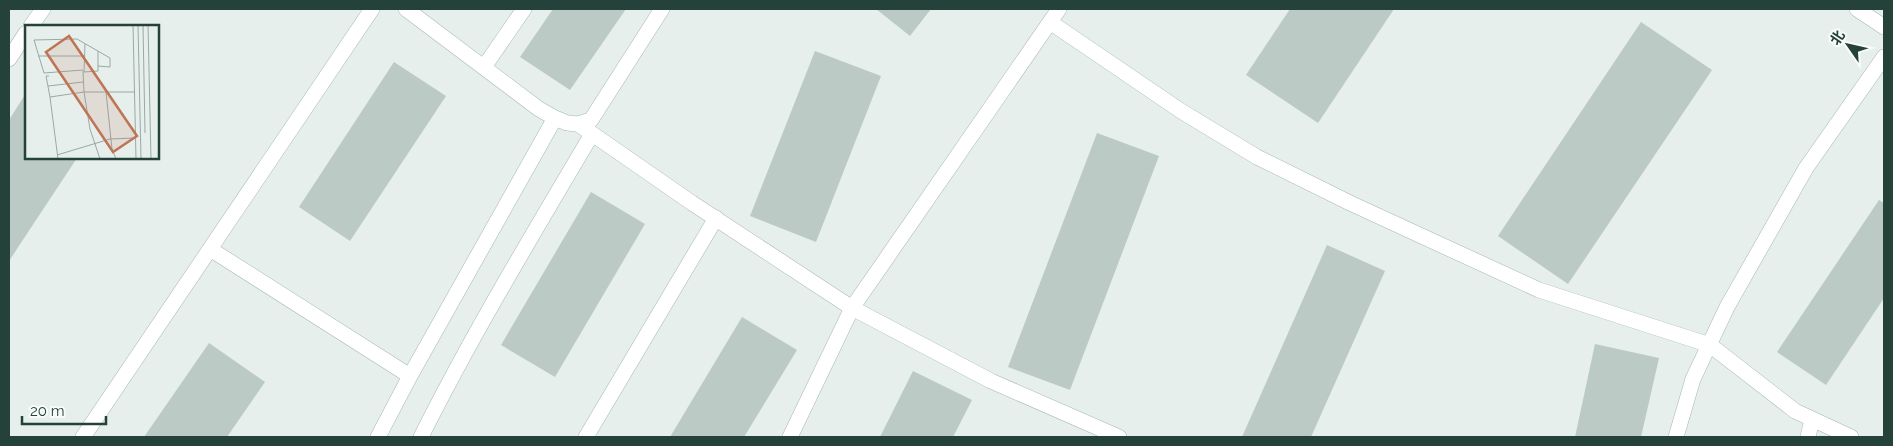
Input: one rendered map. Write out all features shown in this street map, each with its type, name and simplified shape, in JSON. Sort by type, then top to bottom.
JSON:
[{"type":"street","points":[[32,25],[43,9]]},
{"type":"street","points":[[83,437],[372,9]]},
{"type":"street","points":[[406,9],[540,109],[567,123],[578,124],[591,120],[662,9]]},
{"type":"street","points":[[484,67],[524,9]]},
{"type":"street","points":[[790,437],[852,308],[1059,9]]},
{"type":"street","points":[[1856,9],[1884,27]]},
{"type":"street","points":[[1050,22],[1181,111],[1257,157],[1350,204],[1539,290],[1710,345],[1795,411],[1851,437]]},
{"type":"street","points":[[9,59],[25,35]]},
{"type":"street","points":[[1676,437],[1693,379],[1728,308],[1806,168],[1884,56]]},
{"type":"street","points":[[378,437],[410,376],[555,118]]},
{"type":"street","points":[[578,124],[852,308],[991,381],[1119,437]]},
{"type":"street","points":[[420,437],[490,308],[592,134]]},
{"type":"street","points":[[586,437],[716,218]]},
{"type":"street","points":[[210,249],[410,376]]},
{"type":"street","points":[[1808,437],[1812,419]]},
{"type":"building","points":[[553,9],[626,9],[570,90],[520,57]]},
{"type":"building","points":[[876,9],[931,9],[910,36]]},
{"type":"building","points":[[1290,9],[1394,9],[1318,123],[1246,75]]},
{"type":"building","points":[[1641,22],[1712,70],[1568,284],[1498,236]]},
{"type":"building","points":[[815,51],[881,76],[816,242],[750,216]]},
{"type":"building","points":[[394,62],[446,96],[350,241],[299,207]]},
{"type":"building","points":[[25,95],[25,159],[76,159],[9,261],[9,120]]},
{"type":"building","points":[[1097,133],[1159,156],[1070,390],[1008,367]]},
{"type":"building","points":[[591,192],[645,224],[555,377],[501,345]]},
{"type":"building","points":[[1879,200],[1884,203],[1884,298],[1826,385],[1777,352]]},
{"type":"building","points":[[1327,245],[1385,271],[1311,437],[1242,437]]},
{"type":"building","points":[[742,317],[797,350],[744,437],[670,437]]},
{"type":"building","points":[[209,343],[265,382],[227,437],[144,437]]},
{"type":"building","points":[[1595,344],[1659,358],[1641,437],[1575,437]]},
{"type":"building","points":[[913,371],[972,400],[953,437],[880,437]]}]
